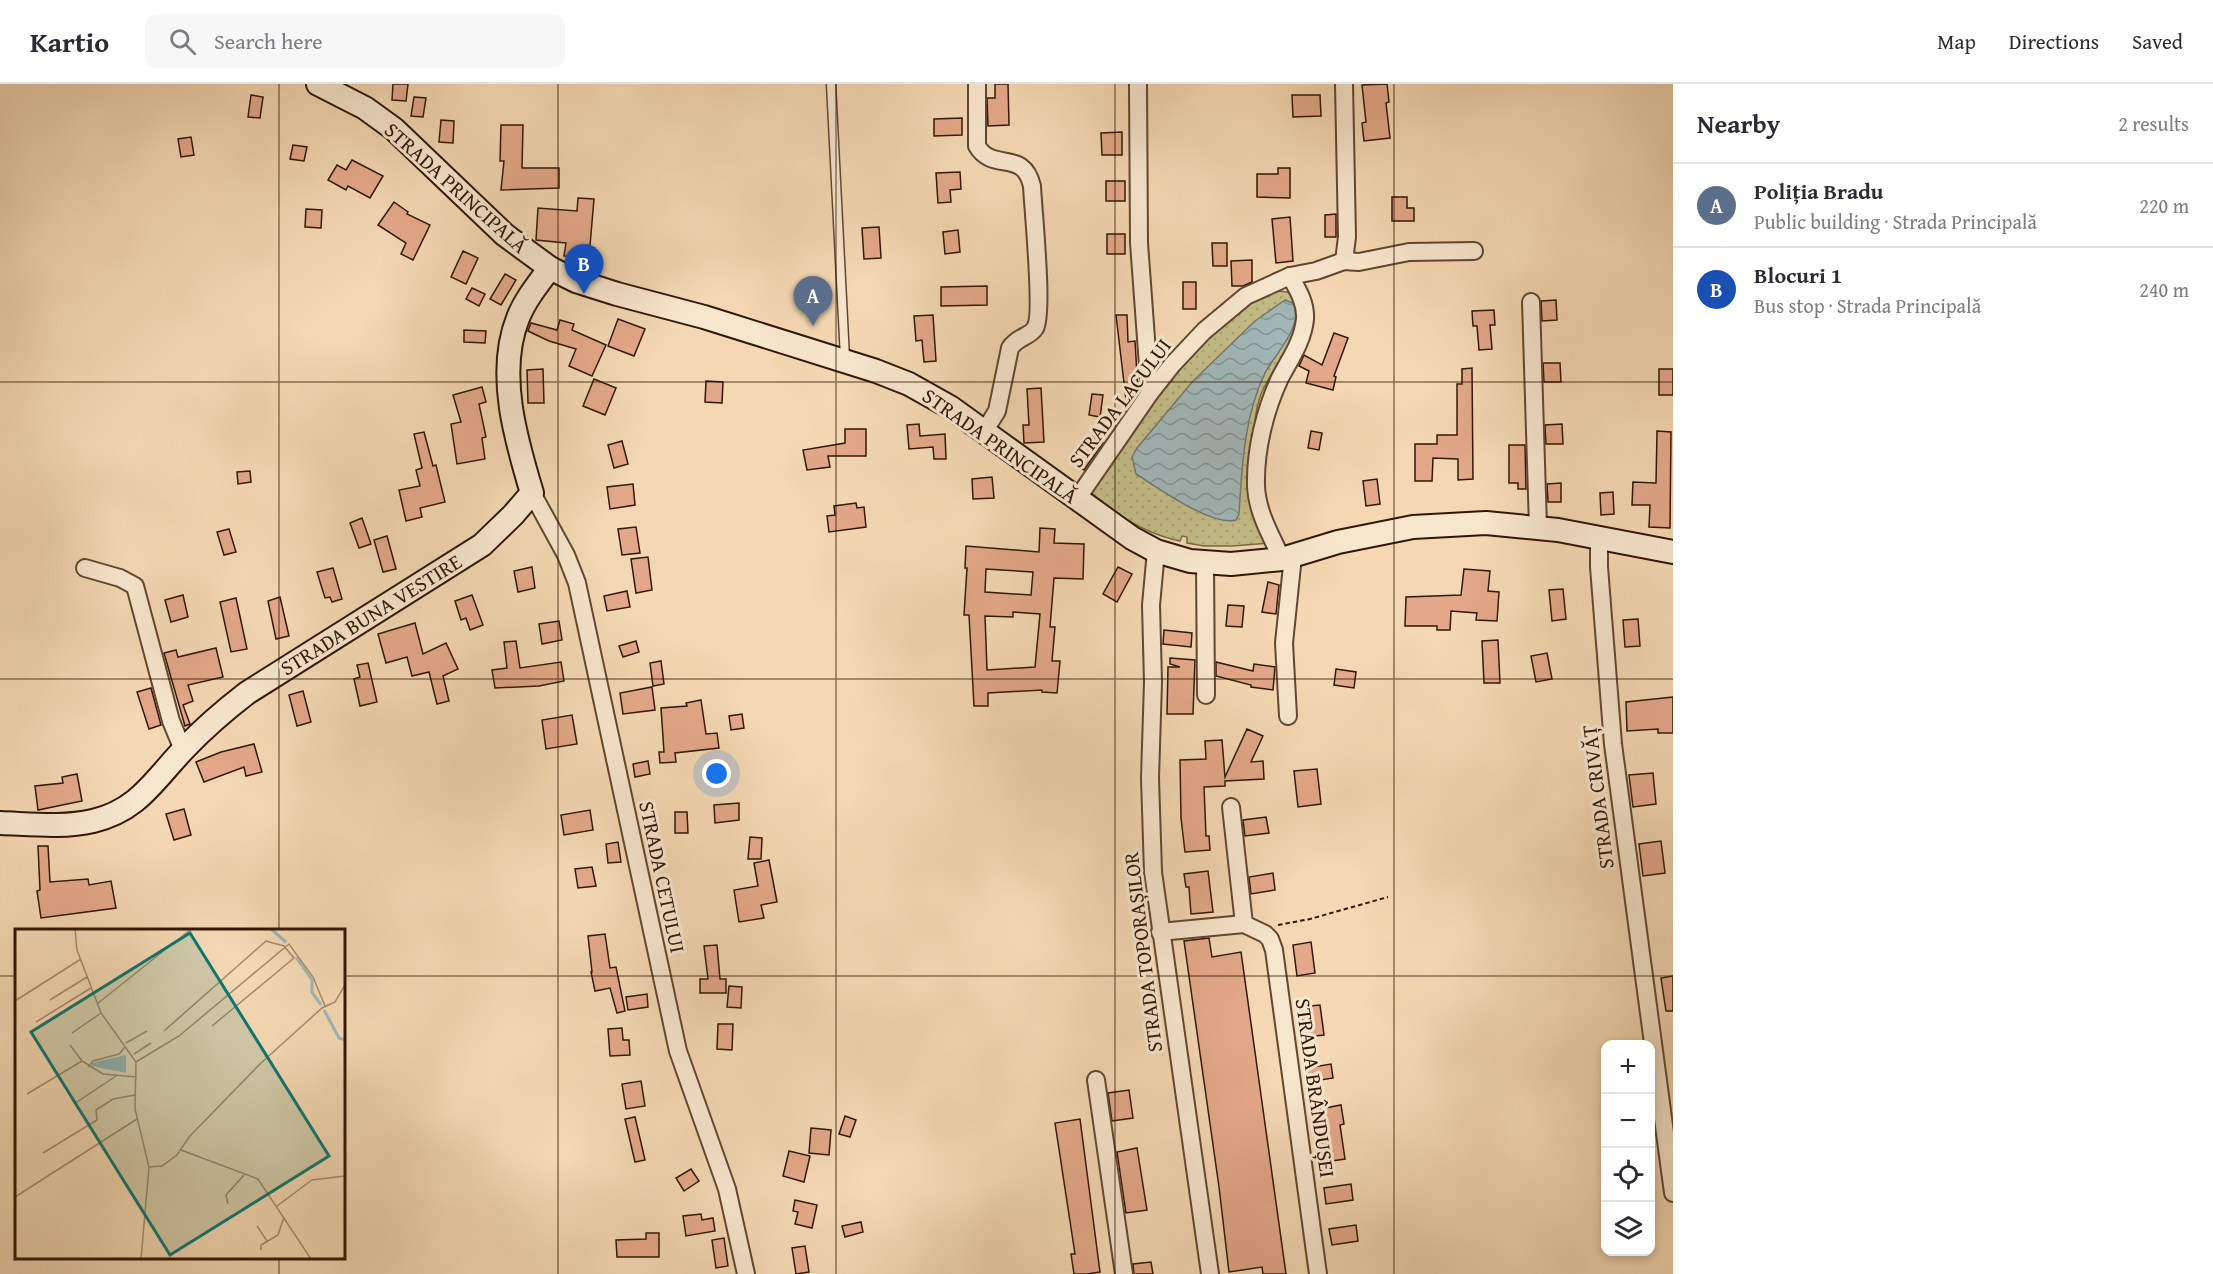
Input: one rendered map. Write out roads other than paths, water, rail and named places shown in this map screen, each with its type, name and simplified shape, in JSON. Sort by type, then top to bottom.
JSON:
[{"type":"main road","name":"STRADA PRINCIPALĂ","points":[[318,84],[365,108],[394,129],[505,235],[550,268],[576,281],[704,317],[909,384],[950,407],[1132,538],[1156,551],[1205,564],[1231,564],[1287,558],[1338,542],[1413,527],[1486,523],[1538,527],[1673,552]]},
{"type":"main road","points":[[532,494],[521,457],[509,392],[509,362],[518,318],[528,298],[550,268]]},
{"type":"main road","name":"STRADA BUNA VESTIRE","points":[[0,824],[91,822],[118,813],[133,804],[146,794],[183,750],[220,714],[247,693],[482,545],[532,494]]},
{"type":"street","points":[[977,84],[977,146],[982,154],[991,159],[1023,167],[1029,174],[1032,186],[1039,301],[1038,322],[1035,328],[1031,333],[1016,340],[1010,348],[997,411],[984,432]]},
{"type":"street","points":[[1138,84],[1139,243],[1150,393]]},
{"type":"street","points":[[1344,84],[1347,237],[1344,261]]},
{"type":"street","name":"STRADA LACULUI","points":[[1077,499],[1150,393],[1188,348],[1246,296],[1290,276],[1316,271],[1344,261],[1359,262],[1409,252],[1474,251]]},
{"type":"street","points":[[1288,716],[1284,643],[1287,558],[1261,513],[1256,487],[1258,454],[1266,414],[1279,381],[1301,340],[1305,319],[1304,303],[1290,276]]},
{"type":"street","points":[[1531,302],[1538,527]]},
{"type":"street","name":"STRADA CETULUI","points":[[532,494],[562,547],[577,583],[678,1051],[727,1189],[746,1274]]},
{"type":"street","name":"STRADA CRIVĂȚ","points":[[1599,537],[1599,567],[1613,744],[1673,1193]]},
{"type":"street","name":"STRADA TOPORAȘILOR","points":[[1156,551],[1151,605],[1153,682],[1150,778],[1153,872],[1210,1274]]},
{"type":"street","points":[[1205,564],[1206,695]]},
{"type":"street","points":[[85,568],[135,586],[171,721],[183,750]]},
{"type":"street","points":[[1160,932],[1244,924],[1231,807]]},
{"type":"street","name":"STRADA BRÂNDUȘEI","points":[[1244,924],[1265,934],[1270,939],[1274,950],[1318,1274]]},
{"type":"street","points":[[1096,1080],[1124,1274]]},
{"type":"lane","points":[[831,84],[845,362]]},
{"type":"water","points":[[1285,300],[1293,303],[1296,312],[1295,321],[1287,339],[1265,373],[1252,407],[1245,442],[1239,514],[1236,520],[1226,521],[1213,518],[1185,505],[1136,474],[1132,457],[1193,381],[1255,321]]},
{"type":"place","name":"Blocuri 1","points":[[584,294]]},
{"type":"place","name":"Poliția Bradu","points":[[813,326]]}]
